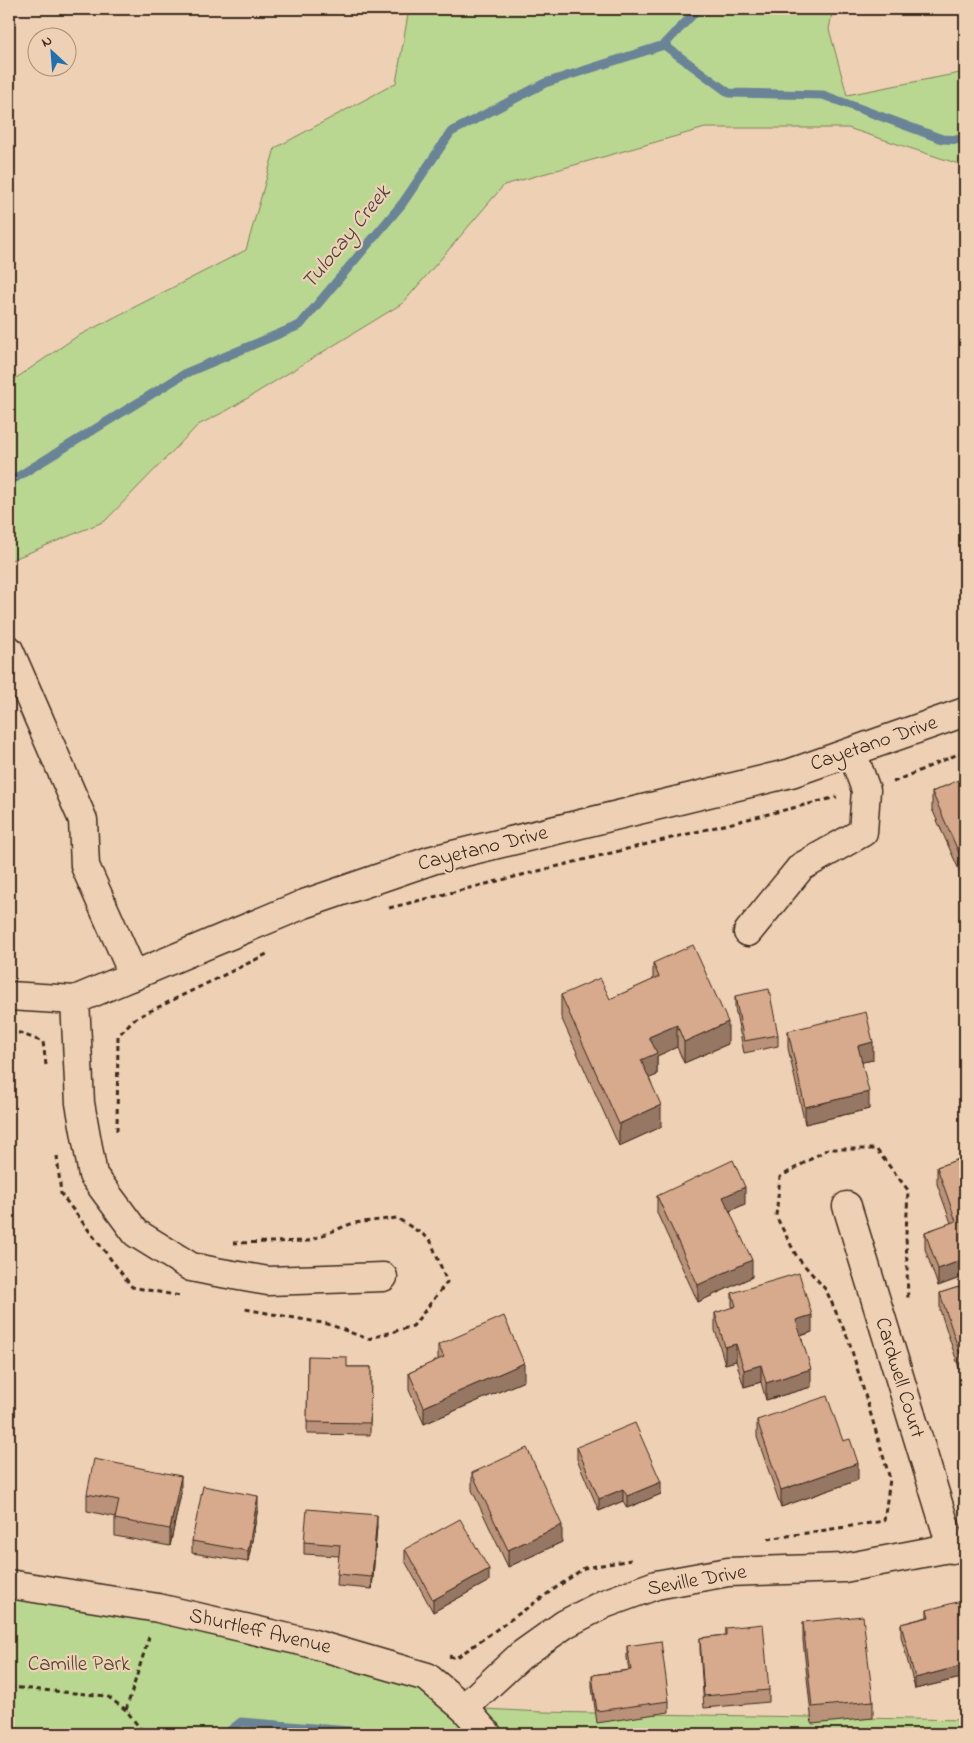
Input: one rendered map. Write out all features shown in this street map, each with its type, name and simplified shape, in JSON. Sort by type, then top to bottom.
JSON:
[{"type":"street","points":[[9,650],[83,820],[86,866],[134,976]]},
{"type":"street","name":"Cayetano Drive","points":[[9,996],[75,1000],[304,904],[432,860],[791,773],[965,712]]},
{"type":"street","points":[[748,932],[801,867],[863,832],[866,790],[852,752]]},
{"type":"street","points":[[75,1000],[80,1103],[93,1175],[136,1233],[191,1267],[268,1281],[383,1277]]},
{"type":"street","name":"Cardwell Court","points":[[846,1206],[959,1547]]},
{"type":"street","name":"Seville Drive","points":[[464,1708],[520,1656],[565,1624],[604,1604],[656,1585],[728,1572],[844,1568],[959,1547]]},
{"type":"street","name":"Shurtleff Avenue","points":[[9,1584],[158,1608],[310,1643],[427,1677],[464,1708],[487,1734]]},
{"type":"path","points":[[381,910],[883,786],[965,751]]},
{"type":"path","points":[[117,1141],[118,1036],[134,1019],[272,952]]},
{"type":"path","points":[[9,1032],[20,1033],[43,1042],[47,1067]]},
{"type":"path","points":[[57,1154],[62,1194],[132,1287],[183,1297]]},
{"type":"path","points":[[230,1243],[308,1241],[353,1223],[397,1218],[430,1239],[447,1282],[413,1326],[368,1339],[328,1324],[239,1308]]},
{"type":"path","points":[[767,1539],[884,1521]]},
{"type":"path","points":[[446,1656],[456,1658],[584,1568],[640,1559]]},
{"type":"path","points":[[126,1710],[158,1608]]},
{"type":"path","points":[[9,1686],[107,1696],[126,1710],[142,1731],[142,1734]]},
{"type":"green space","points":[[409,9],[833,9],[829,29],[847,95],[965,72],[965,166],[848,128],[705,128],[504,185],[403,303],[228,410],[198,425],[105,521],[9,561],[9,383],[76,337],[246,250],[275,148],[396,83]]},
{"type":"green space","name":"Camille Park","points":[[9,1584],[310,1643],[464,1708],[542,1712],[965,1720],[965,1734],[9,1734]]},
{"type":"building","points":[[965,777],[965,861],[963,862],[932,792]]},
{"type":"building","points":[[693,945],[728,1022],[684,1042],[677,1025],[649,1037],[657,1053],[641,1060],[661,1105],[619,1124],[561,995],[600,978],[610,999],[659,977],[653,963]]},
{"type":"building","points":[[769,989],[778,1035],[744,1041],[735,996]]},
{"type":"building","points":[[866,1012],[873,1042],[858,1046],[869,1092],[805,1107],[788,1031]]},
{"type":"building","points":[[965,1157],[965,1259],[938,1269],[925,1232],[956,1221],[937,1167]]},
{"type":"building","points":[[733,1160],[745,1187],[723,1197],[752,1260],[698,1285],[657,1196]]},
{"type":"building","points":[[799,1273],[812,1315],[796,1320],[811,1369],[766,1383],[761,1365],[744,1370],[736,1344],[725,1347],[715,1313],[736,1306],[732,1293]]},
{"type":"building","points":[[965,1285],[965,1366],[964,1366],[940,1293]]},
{"type":"building","points":[[504,1316],[524,1363],[424,1407],[409,1373],[444,1357],[438,1345]]},
{"type":"building","points":[[308,1356],[347,1357],[347,1367],[371,1367],[370,1423],[307,1422]]},
{"type":"building","points":[[827,1396],[843,1441],[850,1439],[858,1463],[781,1490],[757,1420]]},
{"type":"building","points":[[635,1423],[661,1482],[627,1496],[623,1489],[599,1499],[577,1447]]},
{"type":"building","points":[[527,1448],[562,1525],[508,1550],[472,1473]]},
{"type":"building","points":[[94,1459],[181,1476],[170,1529],[115,1519],[119,1500],[87,1494]]},
{"type":"building","points":[[203,1486],[258,1496],[248,1551],[192,1541]]},
{"type":"building","points":[[307,1509],[377,1515],[372,1577],[337,1574],[340,1545],[304,1542]]},
{"type":"building","points":[[460,1519],[489,1569],[433,1600],[405,1549]]},
{"type":"building","points":[[961,1601],[965,1620],[965,1665],[915,1678],[901,1624],[929,1617],[927,1610]]},
{"type":"building","points":[[863,1616],[873,1701],[812,1707],[803,1622]]},
{"type":"building","points":[[763,1624],[769,1690],[704,1696],[700,1638],[726,1635],[726,1628]]},
{"type":"building","points":[[661,1641],[669,1701],[597,1711],[592,1675],[631,1670],[627,1646]]},
{"type":"waterway","name":"Tulocay Creek","points":[[9,482],[186,373],[300,325],[402,204],[451,132],[545,83],[664,45],[698,9]]},
{"type":"waterway","points":[[664,45],[729,93],[823,95],[942,139],[965,140]]},
{"type":"waterway","points":[[226,1734],[241,1722],[370,1734]]}]
